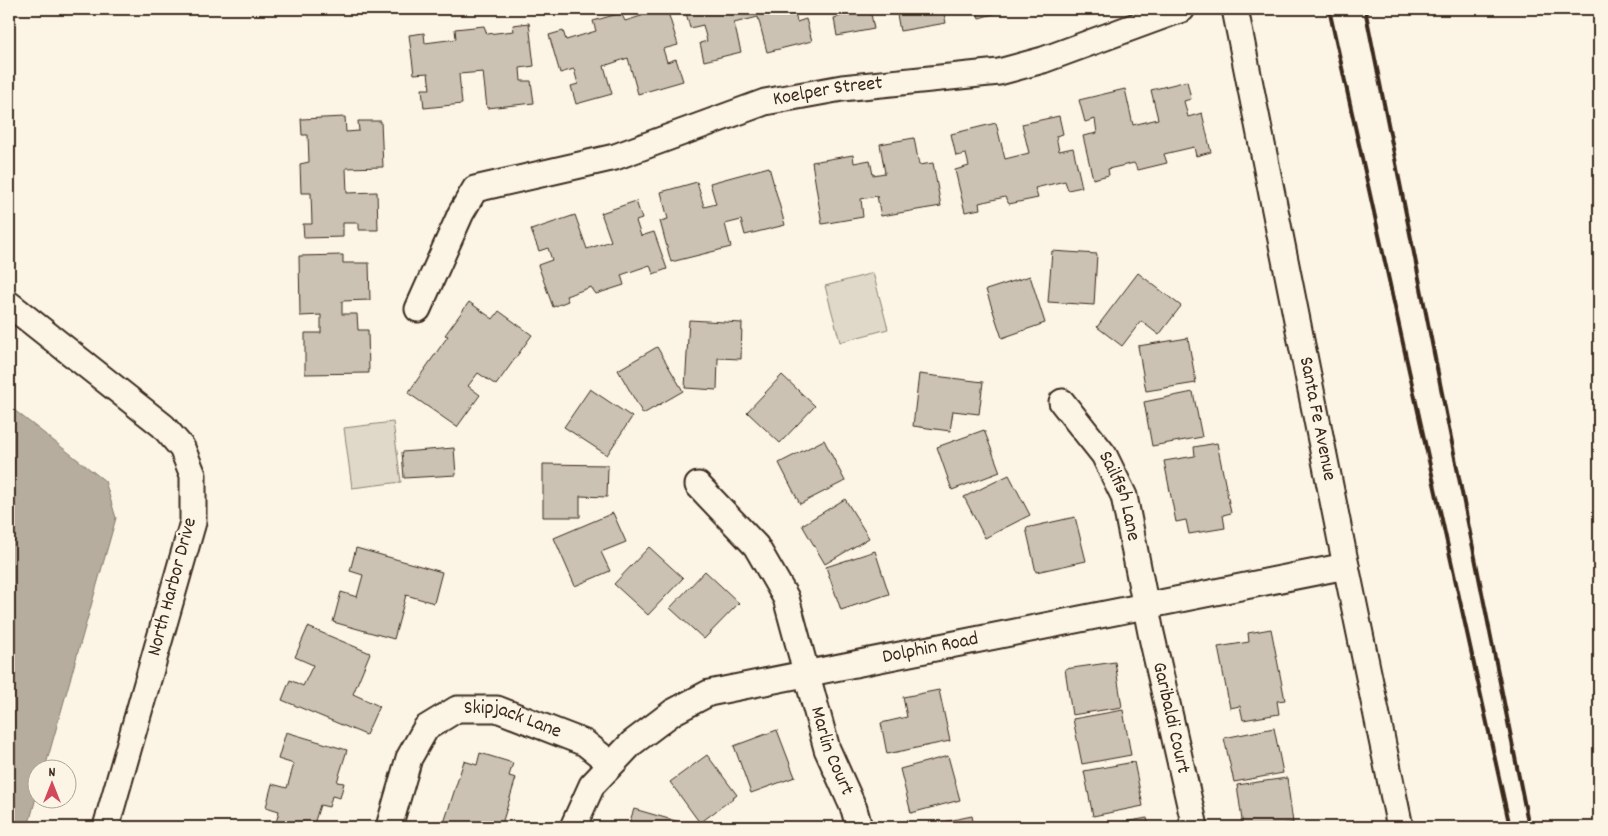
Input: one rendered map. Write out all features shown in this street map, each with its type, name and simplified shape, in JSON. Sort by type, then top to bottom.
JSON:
[{"type":"street","name":"Koelper Street","points":[[418,309],[461,213],[476,189],[615,156],[765,102],[842,88],[999,72],[1043,60],[1182,9]]},
{"type":"street","name":"Santa Fe Avenue","points":[[1235,9],[1400,827]]},
{"type":"street","name":"North Harbor Drive","points":[[9,304],[163,426],[182,448],[193,475],[193,522],[106,827]]},
{"type":"street","name":"Sailfish Lane","points":[[1062,402],[1104,454],[1124,496],[1146,607]]},
{"type":"street","points":[[698,485],[756,546],[786,598],[806,673]]},
{"type":"street","name":"Dolphin Road","points":[[573,827],[592,785],[632,743],[673,712],[710,693],[1346,566]]},
{"type":"street","name":"Garibaldi Court","points":[[1146,607],[1195,827]]},
{"type":"street","name":"Marlin Court","points":[[806,673],[827,749],[854,809],[859,827]]},
{"type":"street","name":"Skipjack Lane","points":[[389,827],[409,758],[426,728],[457,708],[497,708],[585,743],[611,764]]},
{"type":"shaded area","points":[[873,273],[888,329],[840,342],[825,286]]},
{"type":"shaded area","points":[[9,406],[105,481],[116,518],[48,758],[28,758],[28,808],[33,808],[28,827],[9,827]]},
{"type":"shaded area","points":[[393,422],[401,482],[352,488],[344,428]]},
{"type":"building","points":[[650,9],[667,9],[678,45],[663,49],[667,62],[676,59],[683,81],[638,94],[628,58],[604,66],[612,94],[576,104],[571,86],[578,84],[574,69],[560,73],[549,35],[563,31],[566,40],[596,31],[593,21],[621,13],[625,21],[651,13]]},
{"type":"building","points":[[685,9],[794,9],[797,22],[806,19],[812,41],[767,52],[758,17],[734,23],[741,52],[704,61],[700,43],[707,41],[703,25],[690,28]]},
{"type":"building","points":[[840,9],[870,9],[874,29],[837,36],[834,18],[841,16]]},
{"type":"building","points":[[896,9],[943,9],[946,23],[900,31]]},
{"type":"building","points":[[976,9],[1011,9],[979,18]]},
{"type":"building","points":[[529,23],[534,66],[520,68],[521,81],[531,81],[534,103],[487,108],[483,72],[459,74],[462,104],[424,108],[422,89],[430,89],[428,73],[414,74],[409,35],[424,33],[425,43],[456,39],[455,29],[484,26],[487,34],[514,31],[513,25]]},
{"type":"building","points":[[1187,81],[1191,99],[1184,101],[1188,117],[1202,113],[1211,152],[1196,156],[1194,147],[1164,154],[1167,163],[1138,170],[1134,163],[1108,169],[1109,175],[1093,179],[1083,136],[1097,133],[1095,119],[1085,122],[1079,100],[1125,89],[1133,125],[1158,119],[1151,90]]},
{"type":"building","points":[[1059,116],[1063,134],[1056,136],[1059,151],[1073,148],[1082,187],[1068,190],[1065,181],[1035,188],[1038,198],[1009,204],[1005,197],[979,203],[980,209],[965,212],[955,170],[969,166],[966,154],[956,156],[951,134],[996,123],[1005,159],[1029,153],[1022,124]]},
{"type":"building","points":[[345,117],[346,132],[359,131],[358,121],[381,121],[383,167],[346,168],[347,193],[377,192],[378,230],[359,230],[359,223],[343,223],[343,237],[304,238],[303,224],[312,224],[311,193],[301,193],[300,164],[309,162],[308,135],[302,135],[301,119]]},
{"type":"building","points":[[914,138],[919,165],[933,163],[941,206],[881,216],[877,196],[861,199],[863,217],[822,224],[812,162],[853,155],[854,163],[870,160],[873,175],[885,173],[880,144]]},
{"type":"building","points":[[769,167],[785,225],[745,235],[741,220],[725,224],[731,247],[671,262],[660,221],[668,219],[661,192],[697,182],[704,207],[716,204],[710,183]]},
{"type":"building","points":[[636,201],[642,219],[636,221],[641,236],[654,232],[667,269],[653,274],[650,265],[621,275],[624,285],[596,294],[591,287],[566,296],[568,301],[553,307],[538,265],[552,260],[548,248],[539,251],[531,230],[575,215],[587,249],[611,241],[601,213]]},
{"type":"building","points":[[1052,251],[1097,254],[1094,305],[1048,302]]},
{"type":"building","points":[[343,255],[343,263],[369,263],[370,300],[342,301],[342,314],[357,314],[358,330],[368,330],[369,373],[305,374],[305,333],[321,333],[321,315],[300,316],[299,256]]},
{"type":"building","points":[[1138,273],[1181,306],[1159,335],[1141,321],[1122,346],[1097,327]]},
{"type":"building","points":[[1030,276],[1045,323],[1002,338],[986,290]]},
{"type":"building","points":[[469,302],[493,319],[499,311],[532,335],[496,385],[478,373],[468,386],[480,395],[457,427],[408,393],[448,336],[445,335]]},
{"type":"building","points":[[689,320],[742,323],[741,359],[718,358],[717,390],[685,388]]},
{"type":"building","points":[[1188,338],[1196,383],[1146,391],[1138,346]]},
{"type":"building","points":[[657,347],[683,391],[643,414],[618,370]]},
{"type":"building","points":[[919,374],[983,382],[979,414],[953,411],[950,431],[913,426]]},
{"type":"building","points":[[782,375],[815,406],[780,443],[747,412]]},
{"type":"building","points":[[590,389],[632,417],[607,455],[564,427]]},
{"type":"building","points":[[1193,392],[1202,437],[1152,446],[1144,402]]},
{"type":"building","points":[[984,430],[1000,472],[952,490],[937,447]]},
{"type":"building","points":[[824,440],[845,481],[800,504],[779,463]]},
{"type":"building","points":[[1217,443],[1231,513],[1223,515],[1225,528],[1189,534],[1186,520],[1176,522],[1164,461],[1195,456],[1194,447]]},
{"type":"building","points":[[454,448],[456,475],[404,478],[402,452]]},
{"type":"building","points":[[543,464],[608,465],[607,497],[580,496],[580,517],[543,517]]},
{"type":"building","points":[[1009,475],[1030,515],[985,538],[964,497]]},
{"type":"building","points":[[845,499],[869,538],[825,564],[802,525]]},
{"type":"building","points":[[613,513],[626,542],[601,552],[610,571],[575,586],[554,538]]},
{"type":"building","points":[[1075,517],[1086,561],[1036,572],[1026,528]]},
{"type":"building","points":[[649,547],[683,578],[648,615],[614,584]]},
{"type":"building","points":[[356,548],[442,572],[434,603],[406,595],[394,639],[333,622],[341,592],[357,597],[363,575],[350,571]]},
{"type":"building","points":[[875,551],[889,594],[841,610],[826,567]]},
{"type":"building","points":[[705,571],[739,603],[704,639],[670,608]]},
{"type":"building","points":[[308,627],[370,653],[353,694],[379,706],[366,735],[282,700],[290,680],[303,686],[313,665],[295,657]]},
{"type":"building","points":[[1271,629],[1285,700],[1277,701],[1279,714],[1243,720],[1240,706],[1230,708],[1218,647],[1249,642],[1248,633]]},
{"type":"building","points":[[1115,662],[1122,707],[1072,715],[1065,669]]},
{"type":"building","points":[[939,690],[950,741],[887,754],[881,723],[907,717],[903,697]]},
{"type":"building","points":[[1123,710],[1131,755],[1082,764],[1073,719]]},
{"type":"building","points":[[1274,728],[1283,773],[1234,782],[1224,738]]},
{"type":"building","points":[[777,730],[795,777],[751,793],[734,746]]},
{"type":"building","points":[[286,732],[347,750],[337,782],[344,783],[340,798],[332,796],[329,807],[320,805],[313,827],[275,827],[279,811],[266,807],[272,784],[287,788],[294,764],[278,759]]},
{"type":"building","points":[[480,753],[513,763],[509,776],[516,778],[501,827],[459,827],[444,823],[464,761],[477,765]]},
{"type":"building","points":[[707,755],[737,795],[700,823],[670,782]]},
{"type":"building","points":[[948,756],[960,800],[911,813],[900,769]]},
{"type":"building","points":[[1134,762],[1143,806],[1093,816],[1084,771]]},
{"type":"building","points":[[1287,778],[1293,823],[1264,827],[1243,827],[1237,785]]},
{"type":"building","points":[[634,809],[683,823],[681,827],[628,827]]},
{"type":"building","points":[[972,816],[974,827],[919,827]]},
{"type":"building","points":[[1147,818],[1149,827],[1097,827]]},
{"type":"railway","points":[[1329,9],[1510,827]]},
{"type":"railway","points":[[1365,9],[1529,827]]}]
